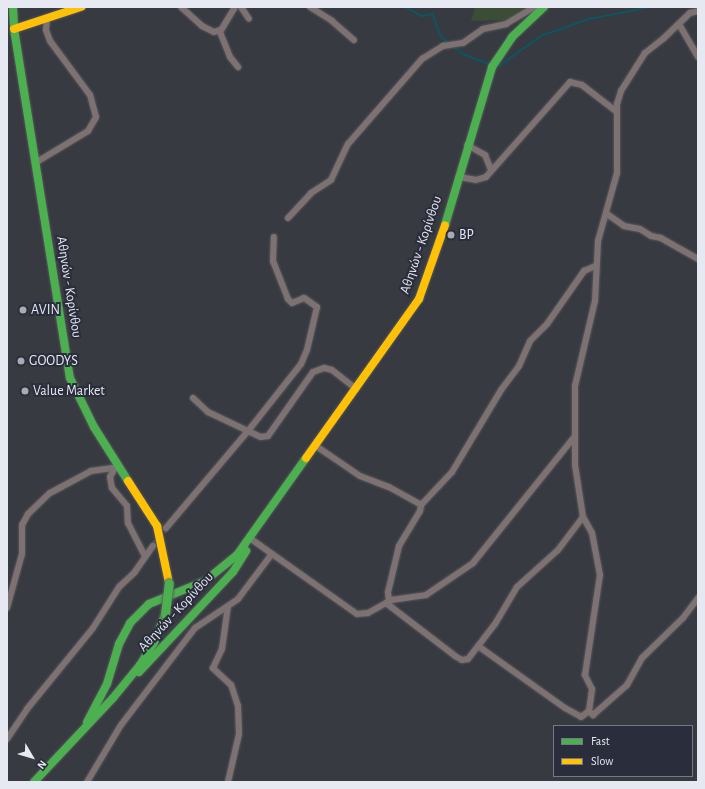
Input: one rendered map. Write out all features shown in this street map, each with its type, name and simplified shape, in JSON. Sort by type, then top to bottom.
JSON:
[{"type":"main road","name":"Αθηνών - Κορίνθου","points":[[13,7],[14,29],[70,378],[81,403],[117,468],[149,511],[163,545],[166,562],[169,583],[165,614],[148,653],[113,698]]},
{"type":"main road","points":[[14,29],[81,7]]},
{"type":"main road","name":"Αθηνών - Κορίνθου","points":[[80,735],[102,695],[122,637],[134,618],[155,601],[213,576],[230,563],[251,539],[419,299],[438,247],[486,85],[499,55],[512,37],[544,7]]},
{"type":"main road","name":"Αθηνών - Κορίνθου","points":[[34,782],[233,572],[251,539]]},
{"type":"main road","name":"Αθηνών - Κορίνθου","points":[[41,782],[56,760]]},
{"type":"street","points":[[181,7],[202,26],[214,32],[220,30],[235,7]]},
{"type":"street","points":[[241,7],[249,19]]},
{"type":"street","points":[[310,7],[332,21],[354,40]]},
{"type":"street","points":[[288,218],[310,193],[331,180],[348,144],[422,59],[443,46],[463,43],[483,28],[506,24],[534,7]]},
{"type":"street","points":[[478,646],[550,699],[581,717],[589,711],[592,690],[585,675],[600,575],[592,533],[583,517],[575,461],[575,382],[595,301],[595,266],[598,241],[607,214],[617,173],[617,112],[621,91],[641,58],[680,24],[690,13],[698,11]]},
{"type":"street","points":[[35,163],[88,131],[96,117],[90,95],[50,42],[46,30],[47,19]]},
{"type":"street","points":[[680,24],[698,57]]},
{"type":"street","points":[[220,30],[230,57],[238,67]]},
{"type":"street","points":[[458,177],[480,180],[491,170],[570,82],[579,82],[617,112]]},
{"type":"street","points":[[467,146],[485,155],[491,170]]},
{"type":"street","points":[[607,214],[624,226],[640,229],[651,236],[661,238],[698,259]]},
{"type":"street","points":[[166,528],[248,431],[301,364],[317,317],[317,307],[311,300],[304,298],[292,303],[286,295],[272,261],[274,237]]},
{"type":"street","points":[[387,602],[399,546],[420,510],[421,505],[452,472],[501,390],[519,366],[530,341],[547,324],[584,271],[595,266]]},
{"type":"street","points":[[193,398],[208,412],[261,437],[268,436],[310,375],[318,370],[332,370],[356,389]]},
{"type":"street","points":[[251,539],[271,555],[357,614],[368,613],[387,602],[430,594],[469,566],[575,436]]},
{"type":"street","points":[[316,446],[360,476],[389,487],[421,505]]},
{"type":"street","points":[[117,468],[110,477],[112,488],[127,506],[128,523],[145,557]]},
{"type":"street","points":[[7,608],[22,554],[22,528],[28,514],[50,493],[91,471],[117,468]]},
{"type":"street","points":[[387,602],[459,659],[468,659],[517,586],[558,550],[583,517]]},
{"type":"street","points":[[7,738],[27,709],[93,628],[119,587],[153,546]]},
{"type":"street","points":[[87,782],[121,725],[195,628],[228,606],[243,593],[271,555]]},
{"type":"street","points":[[589,711],[593,715],[627,685],[642,658],[683,618],[698,598]]},
{"type":"street","points":[[228,606],[222,649],[213,668],[231,685],[238,706],[239,734],[228,782]]},
{"type":"green space","points":[[475,7],[530,7],[508,20],[471,21]]},
{"type":"waterway","points":[[405,7],[422,16],[433,14],[441,36],[449,43]]},
{"type":"waterway","points":[[498,67],[541,36],[589,19],[651,7]]},
{"type":"waterway","points":[[455,47],[463,54],[489,64]]},
{"type":"tunnel","points":[[153,546],[166,528]]},
{"type":"traffic: fast","points":[[13,7],[14,29],[70,378],[94,427],[128,481]]},
{"type":"traffic: fast","points":[[445,225],[492,67],[512,37],[544,7]]},
{"type":"traffic: fast","points":[[87,722],[107,684],[119,644],[130,623],[149,604],[205,581],[237,555],[306,458]]},
{"type":"traffic: fast","points":[[139,672],[233,572],[246,551]]},
{"type":"traffic: fast","points":[[165,614],[169,583]]},
{"type":"traffic: fast","points":[[34,782],[113,698],[140,665],[154,643],[165,614]]},
{"type":"traffic: slow","points":[[14,29],[81,7]]},
{"type":"traffic: slow","points":[[306,458],[419,299],[445,225]]},
{"type":"traffic: slow","points":[[128,481],[157,526],[169,583]]},
{"type":"place","name":"BP","points":[[451,235]]},
{"type":"place","name":"AVIN","points":[[23,310]]},
{"type":"place","name":"GOODYS","points":[[21,361]]},
{"type":"place","name":"Value Market","points":[[25,391]]}]
